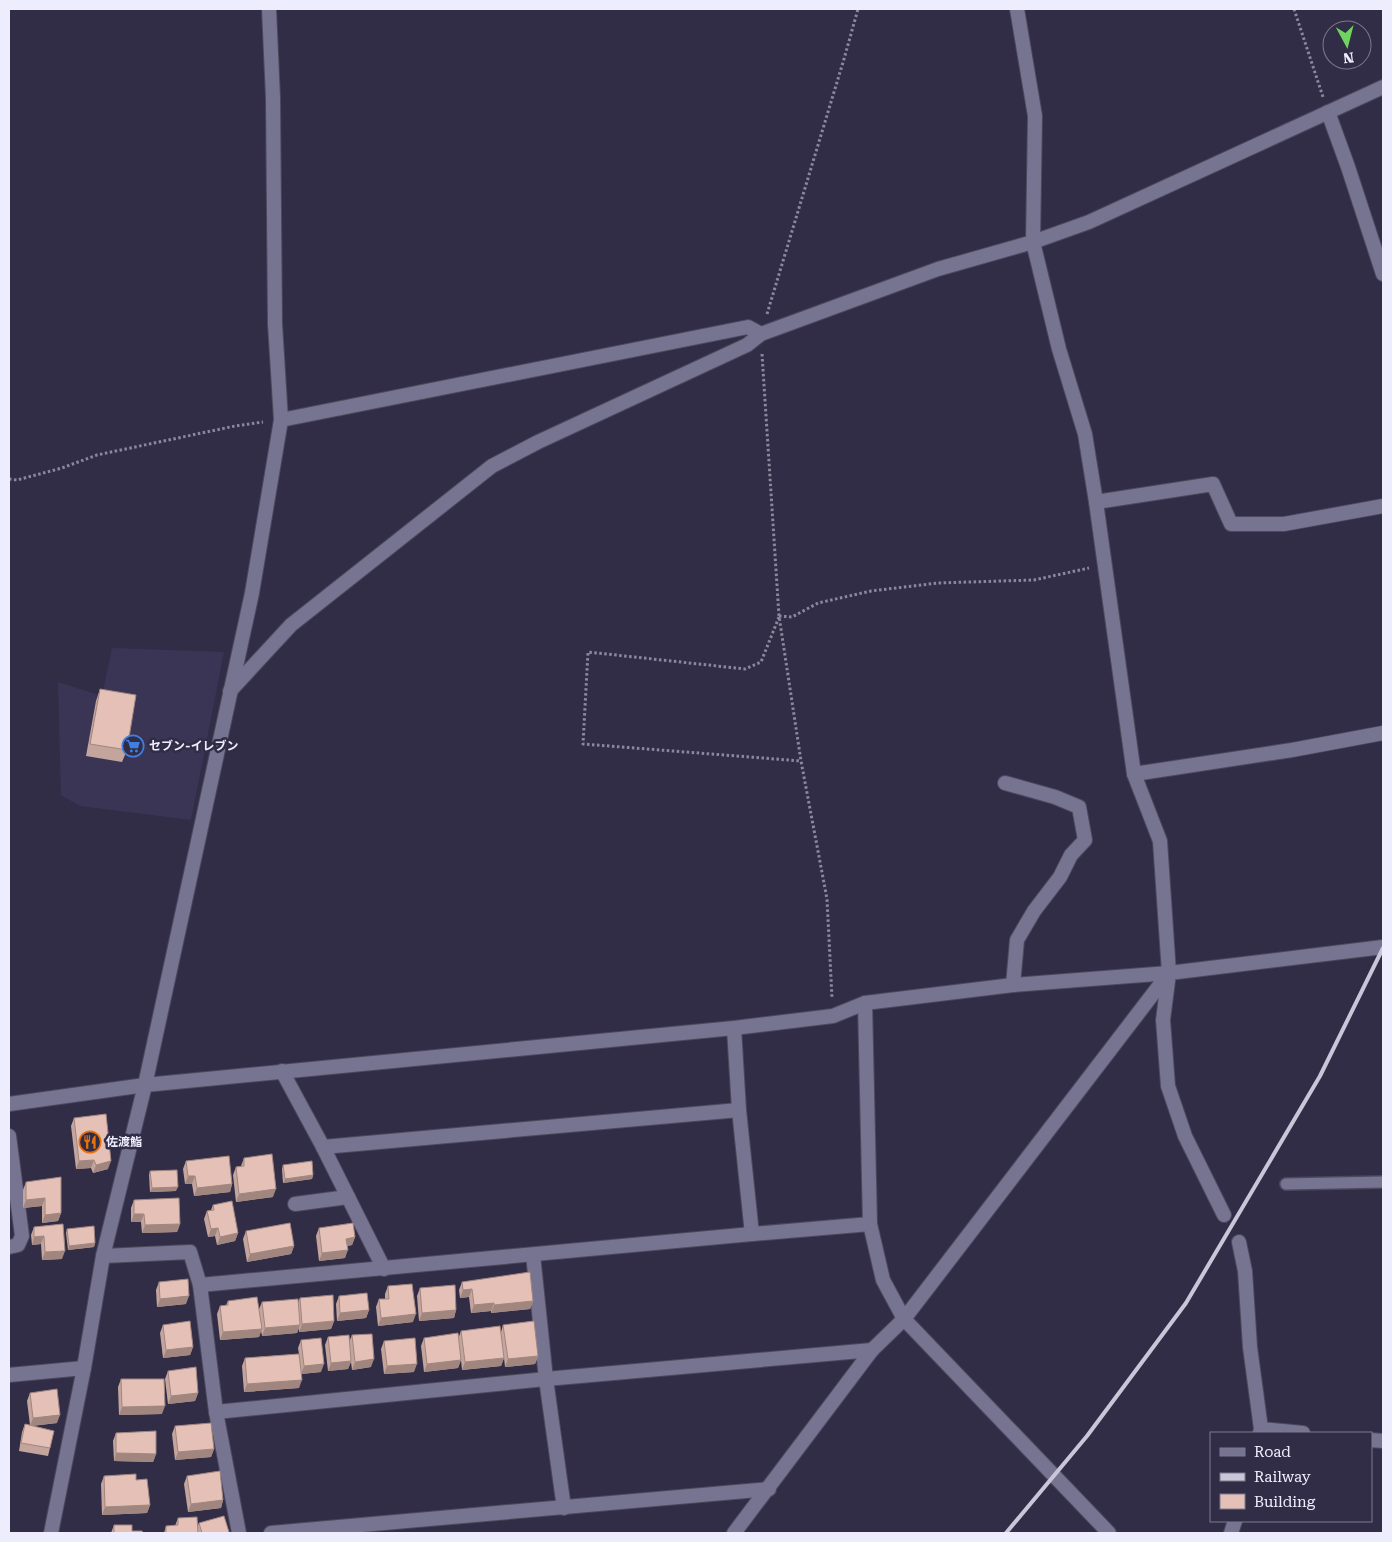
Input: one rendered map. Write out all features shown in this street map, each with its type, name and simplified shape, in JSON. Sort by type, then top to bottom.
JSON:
[{"type":"street","points":[[51,1533],[84,1368],[103,1256],[145,1085],[252,593],[281,420],[275,324],[273,98],[269,9]]},
{"type":"street","points":[[1017,9],[1035,116],[1033,242],[1059,349],[1085,434],[1134,774],[1160,841],[1169,973],[1163,1020],[1168,1086],[1185,1136],[1224,1215]]},
{"type":"street","points":[[230,691],[291,625],[492,466],[538,442],[746,345],[761,334],[938,269],[1033,242],[1089,222],[1383,87]]},
{"type":"street","points":[[1328,112],[1383,274]]},
{"type":"street","points":[[281,420],[748,327],[761,334]]},
{"type":"street","points":[[1096,502],[1213,484],[1231,524],[1284,524],[1383,506]]},
{"type":"street","points":[[1134,774],[1292,750],[1383,733]]},
{"type":"street","points":[[1005,783],[1055,796],[1078,807],[1085,840],[1071,855],[1060,877],[1034,911],[1017,940],[1012,985]]},
{"type":"street","points":[[9,1104],[145,1085],[734,1028],[833,1016],[865,1003],[1012,985],[1169,973],[1383,948]]},
{"type":"street","points":[[734,1533],[872,1350],[904,1319],[1169,973]]},
{"type":"street","points":[[865,1003],[870,1224],[883,1280],[904,1319],[1109,1533]]},
{"type":"street","points":[[734,1028],[739,1110],[752,1234]]},
{"type":"street","points":[[282,1071],[323,1147],[384,1269]]},
{"type":"street","points":[[323,1147],[739,1110]]},
{"type":"street","points":[[9,1136],[22,1236],[18,1244],[9,1248]]},
{"type":"street","points":[[295,1204],[348,1197]]},
{"type":"street","points":[[200,1285],[870,1224]]},
{"type":"street","points":[[1239,1242],[1245,1271],[1250,1347],[1261,1431],[1282,1432]]},
{"type":"street","points":[[103,1256],[190,1252],[200,1285],[216,1412],[239,1533]]},
{"type":"street","points":[[533,1255],[546,1378],[564,1508]]},
{"type":"street","points":[[216,1412],[546,1378],[872,1350]]},
{"type":"street","points":[[9,1375],[84,1368]]},
{"type":"street","points":[[271,1533],[768,1489]]},
{"type":"lane","points":[[1286,1184],[1383,1182]]},
{"type":"path","points":[[833,1016],[827,899],[801,761],[779,616],[761,334],[858,9]]},
{"type":"path","points":[[1294,9],[1328,112]]},
{"type":"path","points":[[9,479],[17,480],[62,468],[96,454],[236,426],[281,420]]},
{"type":"path","points":[[779,616],[792,617],[818,603],[871,591],[938,583],[1034,580],[1105,565]]},
{"type":"path","points":[[779,616],[761,662],[745,669],[588,652],[583,744],[801,761]]},
{"type":"shaded area","name":"セブン-イレブン","points":[[112,648],[224,652],[191,820],[80,806],[61,795],[58,682],[102,696]]},
{"type":"building","points":[[100,689],[136,695],[127,750],[90,744]]},
{"type":"building","points":[[106,1114],[111,1161],[96,1165],[94,1160],[79,1161],[74,1118]]},
{"type":"building","points":[[272,1154],[276,1189],[239,1194],[236,1167],[244,1166],[244,1158]]},
{"type":"building","points":[[229,1156],[232,1184],[197,1188],[195,1176],[188,1176],[186,1161]]},
{"type":"building","points":[[312,1161],[313,1175],[285,1179],[283,1165]]},
{"type":"building","points":[[177,1170],[178,1187],[152,1188],[150,1171]]},
{"type":"building","points":[[61,1177],[61,1213],[45,1215],[45,1198],[26,1200],[26,1182]]},
{"type":"building","points":[[179,1198],[180,1224],[145,1225],[144,1214],[134,1214],[134,1200]]},
{"type":"building","points":[[232,1201],[238,1233],[220,1237],[218,1228],[211,1229],[207,1211],[214,1210],[213,1205]]},
{"type":"building","points":[[290,1223],[294,1246],[250,1254],[246,1231]]},
{"type":"building","points":[[353,1223],[355,1237],[346,1239],[348,1250],[322,1253],[319,1228]]},
{"type":"building","points":[[63,1224],[65,1251],[45,1252],[44,1236],[34,1237],[34,1227]]},
{"type":"building","points":[[94,1226],[95,1243],[69,1246],[67,1229]]},
{"type":"building","points":[[530,1272],[533,1301],[474,1305],[472,1289],[463,1290],[462,1282]]},
{"type":"building","points":[[188,1279],[189,1296],[160,1299],[159,1282]]},
{"type":"building","points":[[412,1284],[416,1314],[381,1318],[379,1299],[389,1299],[388,1286]]},
{"type":"building","points":[[455,1285],[456,1310],[422,1313],[420,1288]]},
{"type":"building","points":[[367,1293],[369,1310],[340,1313],[339,1296]]},
{"type":"building","points":[[333,1295],[334,1321],[302,1324],[300,1298]]},
{"type":"building","points":[[257,1297],[262,1329],[223,1332],[220,1306],[228,1305],[228,1301]]},
{"type":"building","points":[[298,1299],[300,1325],[265,1328],[262,1302]]},
{"type":"building","points":[[190,1321],[193,1347],[166,1350],[163,1325]]},
{"type":"building","points":[[534,1321],[538,1356],[508,1359],[503,1325]]},
{"type":"building","points":[[500,1326],[504,1358],[465,1362],[461,1331]]},
{"type":"building","points":[[458,1333],[461,1360],[427,1364],[424,1338]]},
{"type":"building","points":[[372,1334],[374,1359],[355,1362],[352,1335]]},
{"type":"building","points":[[349,1335],[351,1361],[331,1363],[328,1337]]},
{"type":"building","points":[[321,1338],[324,1364],[304,1366],[301,1340]]},
{"type":"building","points":[[415,1338],[417,1364],[387,1366],[384,1341]]},
{"type":"building","points":[[299,1354],[302,1380],[247,1384],[245,1358]]},
{"type":"building","points":[[196,1367],[198,1393],[171,1396],[168,1371]]},
{"type":"building","points":[[121,1379],[164,1379],[165,1406],[122,1407]]},
{"type":"building","points":[[57,1389],[60,1415],[33,1418],[30,1393]]},
{"type":"building","points":[[211,1423],[214,1449],[178,1452],[175,1426]]},
{"type":"building","points":[[25,1424],[54,1431],[50,1448],[21,1443]]},
{"type":"building","points":[[156,1431],[156,1454],[116,1453],[116,1433]]},
{"type":"building","points":[[220,1471],[223,1500],[191,1504],[187,1476]]},
{"type":"building","points":[[136,1474],[136,1480],[147,1479],[150,1505],[105,1507],[104,1476]]},
{"type":"building","points":[[224,1516],[229,1532],[202,1533],[199,1523]]},
{"type":"building","points":[[197,1517],[198,1533],[166,1533],[166,1526],[178,1525],[178,1518]]},
{"type":"building","points":[[114,1525],[132,1525],[132,1531],[142,1531],[143,1533],[114,1533]]},
{"type":"railway","points":[[1006,1533],[1087,1436],[1186,1303],[1320,1076],[1383,948]]},
{"type":"place","name":"セブン-イレブン","points":[[133,746]]},
{"type":"place","name":"佐渡鮨","points":[[90,1142]]}]
